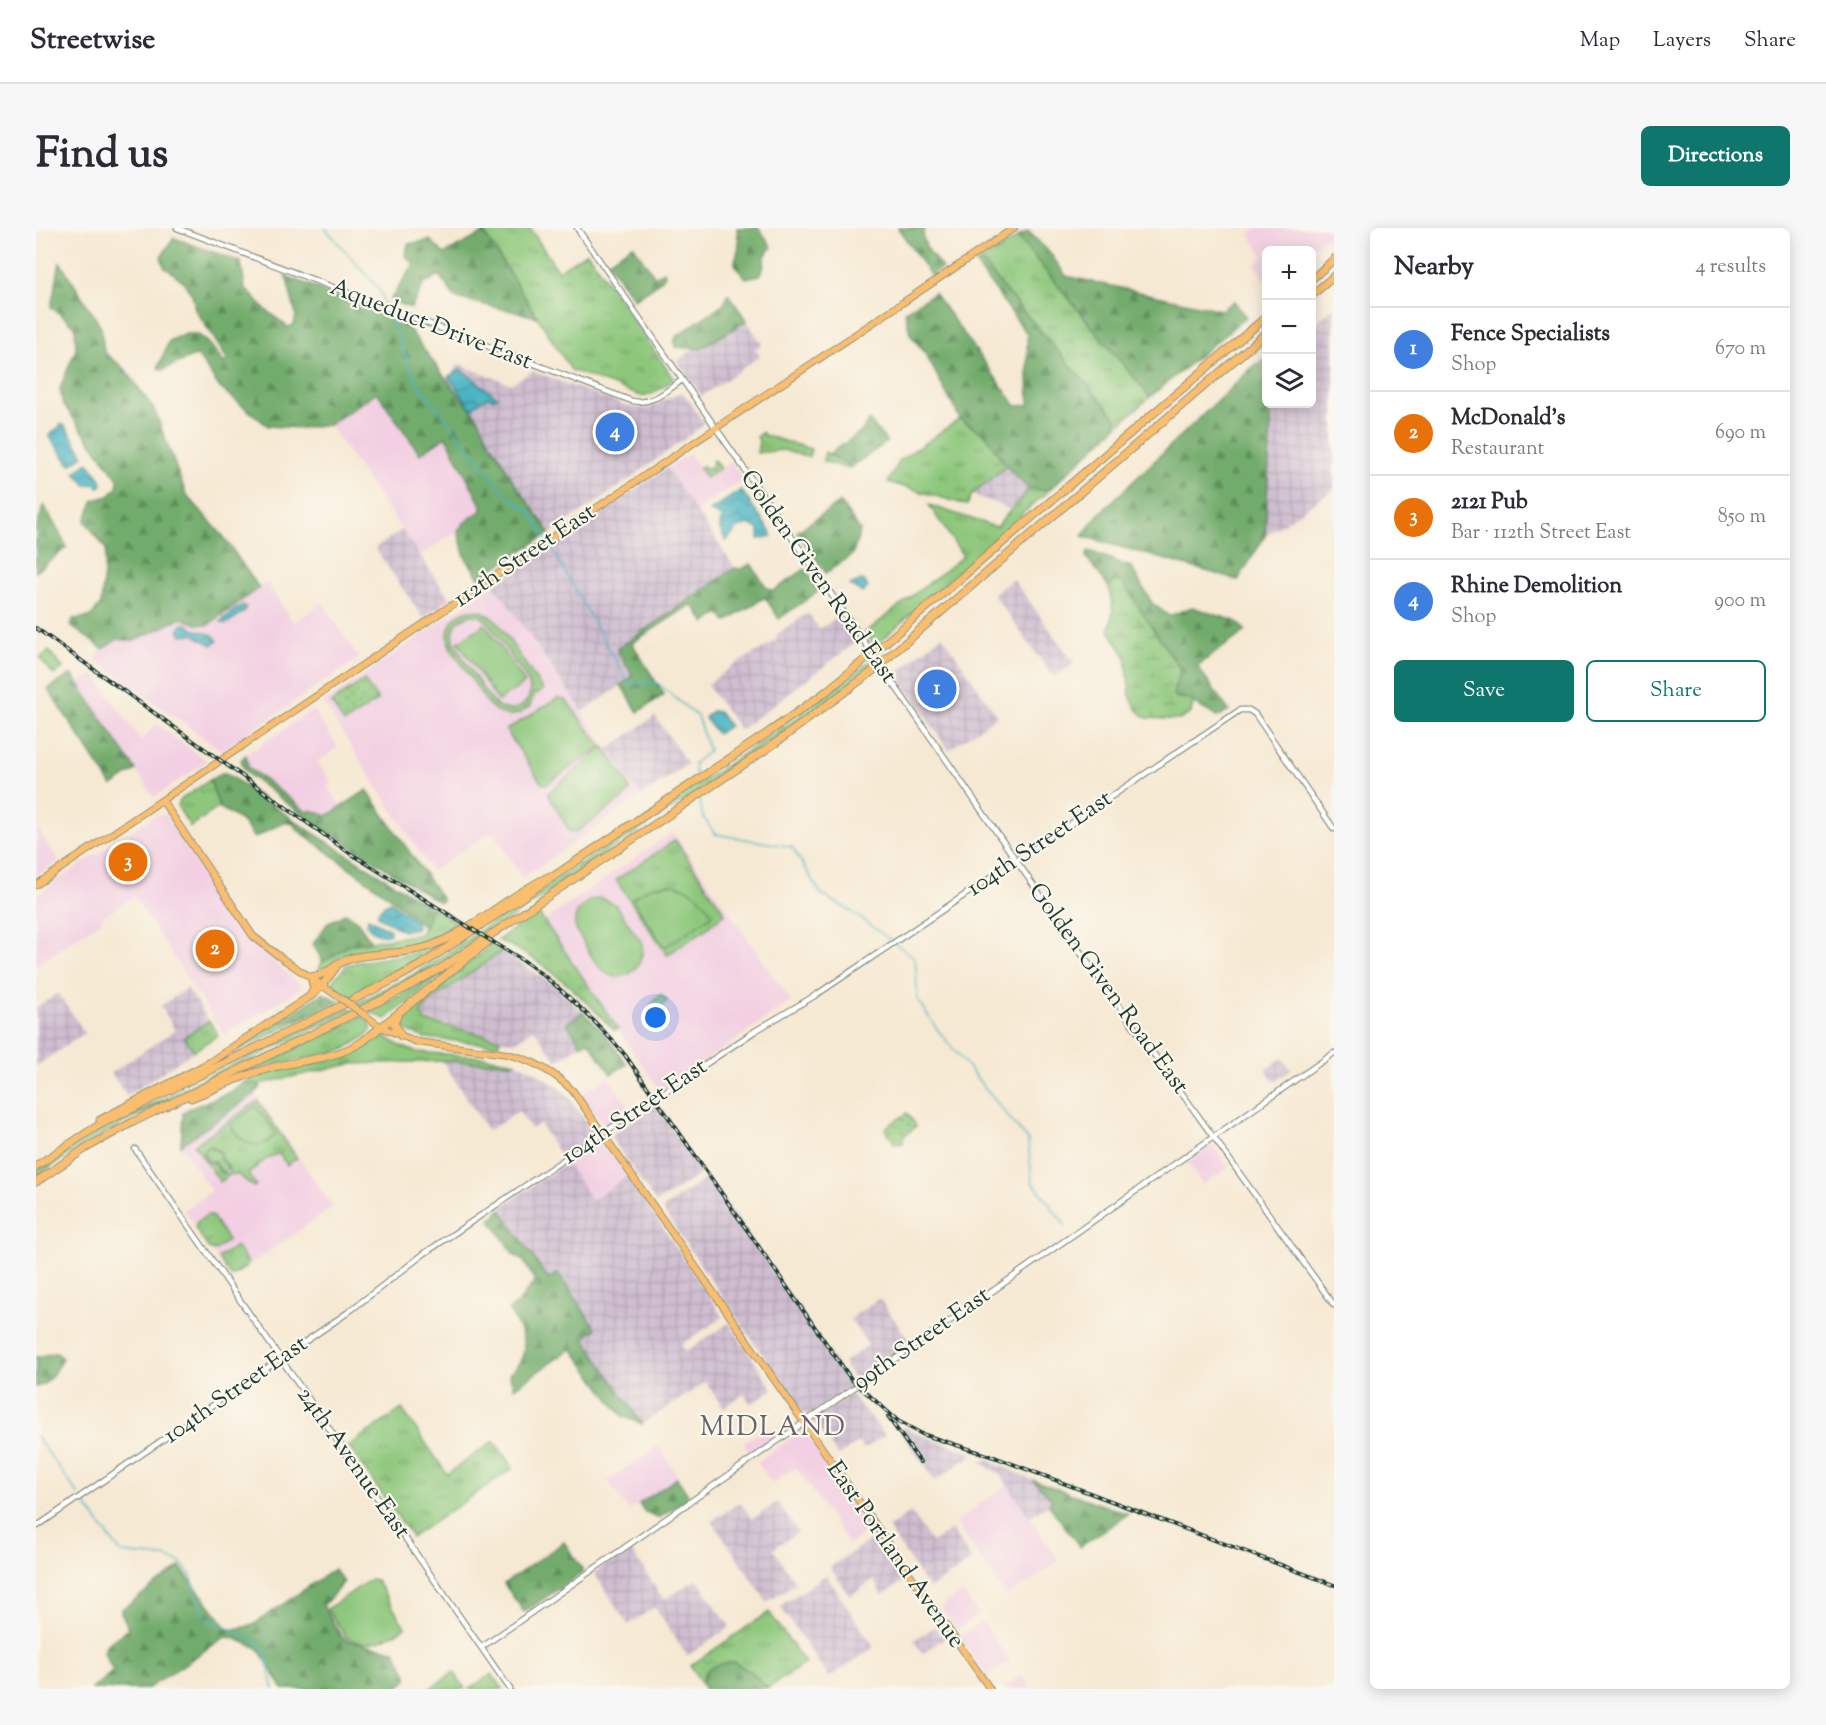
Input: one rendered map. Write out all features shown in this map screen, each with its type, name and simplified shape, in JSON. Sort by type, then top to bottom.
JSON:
[{"type":"highway","points":[[1316,275],[1334,260]]},
{"type":"highway","points":[[1316,291],[1334,276]]},
{"type":"highway","points":[[69,1143],[99,1125],[415,968],[779,726],[885,643],[1262,320]]},
{"type":"highway","points":[[36,1182],[86,1148],[133,1122],[404,989],[443,967],[796,728],[869,674],[1262,336]]},
{"type":"highway","points":[[36,1166],[102,1118],[209,1063],[303,1002],[322,985],[341,962],[354,958],[411,951],[431,945],[463,930],[537,882],[574,864]]},
{"type":"highway","points":[[133,1122],[261,1070],[340,1054],[362,1042],[469,955],[549,900],[581,874]]},
{"type":"highway","points":[[303,1002],[313,991],[310,977],[325,974],[336,967]]},
{"type":"highway","points":[[401,1036],[394,1023],[402,1010]]},
{"type":"main road","name":"112th Street East","points":[[36,885],[714,427],[1014,228]]},
{"type":"main road","name":"East Portland Avenue","points":[[162,800],[251,934],[266,948],[381,1027],[417,1042],[507,1054],[530,1061],[567,1085],[990,1689]]},
{"type":"street","name":"Aqueduct Drive East","points":[[177,228],[632,401],[652,400],[682,380]]},
{"type":"street","name":"Golden Given Road East","points":[[577,228],[1016,861],[1334,1305]]},
{"type":"street","name":"104th Street East","points":[[36,1527],[347,1313],[425,1253],[750,1034],[816,995],[1243,709],[1255,714],[1334,829]]},
{"type":"street","name":"99th Street East","points":[[482,1647],[1334,1053]]},
{"type":"street","name":"24th Avenue East","points":[[135,1149],[510,1689]]},
{"type":"shaded area","points":[[1259,228],[1329,228],[1332,233],[1315,246],[1262,246],[1262,253],[1249,234]]},
{"type":"shaded area","points":[[1262,258],[1262,275],[1255,264]]},
{"type":"shaded area","points":[[1334,307],[1334,489],[1265,536],[1272,408],[1316,408],[1316,323]]},
{"type":"shaded area","points":[[743,315],[762,344],[755,349],[760,356],[702,396],[677,361]]},
{"type":"shaded area","points":[[459,364],[511,384],[532,371],[632,408],[649,408],[681,392],[703,422],[702,426],[616,489],[550,533],[514,482],[488,439],[479,419],[444,377],[452,373]]},
{"type":"shaded area","points":[[377,392],[420,454],[446,436],[483,509],[464,523],[458,531],[420,556],[329,425]]},
{"type":"shaded area","points":[[689,454],[706,479],[731,462],[743,479],[696,510],[667,468]]},
{"type":"shaded area","points":[[1006,466],[1029,489],[1011,510],[972,494]]},
{"type":"shaded area","points":[[667,468],[735,568],[617,649],[633,677],[583,712],[494,585]]},
{"type":"shaded area","points":[[402,530],[450,599],[423,618],[375,548]]},
{"type":"shaded area","points":[[1013,579],[1074,663],[1054,678],[993,594]]},
{"type":"shaded area","points":[[267,583],[294,623],[323,602],[359,658],[222,751],[95,659],[105,646],[118,639],[133,641],[182,618],[197,624],[208,624]]},
{"type":"shaded area","points":[[494,585],[641,796],[522,878],[492,831],[432,871],[323,703]]},
{"type":"shaded area","points":[[808,613],[819,629],[837,618],[855,643],[740,730],[707,685],[732,666],[776,641],[777,634]]},
{"type":"shaded area","points":[[942,635],[997,716],[949,750],[896,674]]},
{"type":"shaded area","points":[[94,674],[141,741],[156,724],[207,761],[154,797],[78,683]]},
{"type":"shaded area","points":[[314,711],[338,747],[317,762],[332,783],[327,787],[342,807],[327,816],[312,810],[307,813],[248,767],[246,761],[246,755]]},
{"type":"shaded area","points":[[655,716],[688,764],[641,796],[608,749]]},
{"type":"shaded area","points":[[155,815],[165,815],[231,915],[254,944],[303,987],[224,1035],[134,896],[36,965],[36,895]]},
{"type":"shaded area","points":[[38,829],[59,861],[36,876],[36,830]]},
{"type":"shaded area","points":[[673,832],[791,1001],[661,1092],[544,921]]},
{"type":"shaded area","points":[[502,951],[554,985],[583,1012],[567,1023],[581,1045],[557,1061],[534,1029],[515,1042],[482,1036],[423,1018],[422,1010],[432,1000]]},
{"type":"shaded area","points":[[187,988],[209,1021],[185,1037],[194,1051],[127,1096],[111,1073],[175,1030],[161,1006]]},
{"type":"shaded area","points":[[58,993],[85,1033],[36,1066],[36,1008]]},
{"type":"shaded area","points":[[1282,1058],[1291,1070],[1274,1082],[1266,1069]]},
{"type":"shaded area","points":[[442,1061],[517,1063],[531,1069],[565,1092],[592,1131],[593,1137],[562,1158],[540,1124],[531,1129],[519,1111],[488,1131]]},
{"type":"shaded area","points":[[608,1077],[631,1110],[605,1125],[580,1095]]},
{"type":"shaded area","points":[[255,1094],[333,1207],[230,1278],[184,1210],[211,1191],[181,1145]]},
{"type":"shaded area","points":[[656,1105],[702,1173],[656,1203],[610,1136]]},
{"type":"shaded area","points":[[600,1142],[605,1144],[628,1176],[592,1201],[566,1163]]},
{"type":"shaded area","points":[[1213,1145],[1229,1167],[1203,1185],[1187,1163]]},
{"type":"shaded area","points":[[566,1163],[592,1200],[628,1176],[723,1317],[681,1345],[685,1352],[729,1323],[773,1389],[751,1404],[744,1394],[723,1408],[706,1382],[642,1424],[584,1337],[595,1329],[558,1273],[548,1280],[500,1208]]},
{"type":"shaded area","points":[[708,1177],[851,1386],[809,1415],[803,1413],[662,1209]]},
{"type":"shaded area","points":[[879,1298],[911,1343],[856,1381],[843,1363],[868,1345],[850,1319]]},
{"type":"shaded area","points":[[851,1394],[885,1435],[864,1449],[859,1442],[838,1456],[813,1420]]},
{"type":"shaded area","points":[[767,1427],[774,1438],[750,1454],[743,1443]]},
{"type":"shaded area","points":[[905,1427],[974,1454],[935,1481],[900,1431]]},
{"type":"shaded area","points":[[803,1430],[871,1528],[849,1544],[796,1467],[772,1483],[757,1462]]},
{"type":"shaded area","points":[[658,1446],[679,1477],[629,1511],[608,1480]]},
{"type":"shaded area","points":[[986,1459],[1033,1480],[1053,1501],[1029,1517],[1000,1474],[981,1463]]},
{"type":"shaded area","points":[[1008,1485],[1059,1561],[1007,1597],[955,1522]]},
{"type":"shaded area","points":[[740,1502],[752,1519],[777,1502],[798,1532],[773,1549],[796,1583],[767,1602],[712,1521]]},
{"type":"shaded area","points":[[911,1512],[932,1543],[951,1530],[972,1560],[929,1589],[888,1528]]},
{"type":"shaded area","points":[[875,1537],[904,1581],[883,1595],[873,1580],[850,1596],[830,1567]]},
{"type":"shaded area","points":[[630,1549],[664,1600],[697,1579],[730,1627],[687,1656],[655,1607],[628,1625],[594,1573]]},
{"type":"shaded area","points":[[826,1575],[874,1647],[829,1678],[780,1606]]},
{"type":"shaded area","points":[[963,1592],[979,1615],[957,1630],[941,1607]]},
{"type":"shaded area","points":[[982,1621],[1010,1661],[987,1677],[959,1637]]},
{"type":"shaded area","points":[[935,1626],[944,1639],[922,1654],[914,1640]]},
{"type":"shaded area","points":[[1022,1675],[1032,1689],[1002,1689]]},
{"type":"green space","points":[[492,228],[530,228],[558,271],[587,252],[673,378],[672,381],[652,394],[641,396],[571,370],[484,233]]},
{"type":"green space","points":[[737,228],[759,228],[772,247],[766,254],[764,268],[760,275],[746,278],[736,267],[735,260],[739,243]]},
{"type":"green space","points":[[898,228],[925,228],[923,238],[925,244],[942,268],[931,276]]},
{"type":"green space","points":[[1028,231],[1050,253],[1066,276],[1221,310],[1234,301],[1246,317],[1150,397],[1018,237]]},
{"type":"green space","points":[[484,233],[537,317],[456,298],[439,275],[424,284],[411,308],[390,300],[414,264],[405,255],[408,244],[430,240],[444,254]]},
{"type":"green space","points":[[1018,237],[1150,397],[1116,427],[1117,419],[985,265],[979,262]]},
{"type":"green space","points":[[174,238],[241,262],[245,288],[265,309],[288,327],[294,325],[296,315],[286,276],[403,321],[479,419],[488,439],[514,482],[550,533],[479,578],[465,557],[458,531],[464,523],[483,509],[446,436],[420,454],[377,392],[329,425],[301,428],[268,426],[220,388],[198,356],[162,370],[158,368],[169,341],[188,334],[201,336],[223,362],[227,362],[195,309],[192,294],[184,282],[164,266],[161,257]]},
{"type":"green space","points":[[633,245],[655,277],[664,271],[665,275],[655,286],[634,299],[607,262]]},
{"type":"green space","points":[[60,262],[101,327],[104,352],[125,369],[154,409],[186,494],[223,536],[259,588],[208,625],[197,624],[182,618],[133,641],[118,639],[103,649],[71,626],[73,619],[90,617],[101,604],[106,549],[85,521],[94,500],[109,496],[117,488],[118,479],[63,404],[60,388],[76,349],[75,326],[51,307]]},
{"type":"green space","points":[[975,263],[985,265],[1117,419],[1116,427],[1049,490],[1029,489],[1006,466],[986,435],[960,419],[926,355],[910,334],[905,311],[934,293],[1016,406],[1029,405],[1027,334]]},
{"type":"green space","points":[[728,294],[747,321],[700,349],[676,347],[674,343],[676,337],[724,303]]},
{"type":"green space","points":[[1262,362],[1262,408],[1272,408],[1265,536],[1238,580],[1082,536],[1098,515],[1256,364]]},
{"type":"green space","points":[[960,419],[986,435],[1006,466],[972,494],[967,505],[888,482],[900,460]]},
{"type":"green space","points":[[869,420],[887,442],[851,467],[829,454],[862,431]]},
{"type":"green space","points":[[762,432],[764,435],[811,449],[809,457],[783,450],[757,453],[759,441],[757,437]]},
{"type":"green space","points":[[825,452],[851,467],[848,469],[823,461]]},
{"type":"green space","points":[[714,460],[720,468],[706,478],[699,468],[704,466],[707,469],[714,464],[712,461]]},
{"type":"green space","points":[[1029,489],[1049,490],[875,646],[865,633],[963,556],[929,505],[996,527]]},
{"type":"green space","points":[[840,502],[860,531],[853,554],[826,573],[797,532]]},
{"type":"green space","points":[[44,505],[67,547],[36,572],[36,529]]},
{"type":"green space","points":[[1089,551],[1131,567],[1152,603],[1169,616],[1192,607],[1235,621],[1246,631],[1197,666],[1229,711],[1218,717],[1190,699],[1177,698],[1173,693],[1179,667],[1122,583],[1113,582],[1109,587],[1086,557]]},
{"type":"green space","points":[[751,564],[766,587],[773,591],[805,569],[817,587],[817,592],[779,619],[765,597],[726,622],[720,613],[705,623],[692,604],[632,643],[664,695],[638,712],[621,685],[633,676],[617,649],[735,568],[741,569]]},
{"type":"green space","points":[[1113,582],[1122,582],[1179,668],[1173,693],[1177,698],[1190,699],[1193,703],[1191,713],[1180,720],[1146,718],[1136,708],[1130,696],[1126,657],[1109,630],[1113,612],[1109,587]]},
{"type":"green space","points":[[482,611],[496,620],[543,690],[535,693],[530,706],[520,713],[509,716],[497,712],[488,704],[450,647],[448,634],[451,623],[464,612]],"holes":[[[471,615],[480,616],[488,622],[528,681],[530,690],[527,701],[516,709],[505,710],[494,703],[455,644],[453,634],[458,622]]]},
{"type":"green space","points":[[485,624],[525,683],[498,701],[458,642]]},
{"type":"green space","points":[[49,651],[63,668],[54,675],[40,658]]},
{"type":"green space","points":[[871,660],[874,665],[779,736],[490,932],[394,990],[361,1007],[357,1003],[414,974],[456,947],[796,718]]},
{"type":"green space","points":[[72,674],[136,770],[112,786],[48,689]]},
{"type":"green space","points":[[364,680],[378,700],[344,723],[331,703]]},
{"type":"green space","points":[[558,698],[566,700],[602,747],[546,784],[542,784],[506,730]]},
{"type":"green space","points":[[604,747],[627,781],[630,790],[624,798],[576,832],[569,831],[548,793]]},
{"type":"green space","points":[[246,755],[248,767],[307,812],[312,810],[327,816],[367,790],[442,901],[439,902],[312,822],[249,775],[241,760]]},
{"type":"green space","points":[[226,773],[307,829],[432,908],[425,927],[388,896],[299,831],[292,823],[282,823],[254,838],[243,822],[219,807],[210,780]]},
{"type":"green space","points":[[210,780],[219,807],[190,827],[178,807],[180,800]]},
{"type":"green space","points":[[675,840],[725,913],[706,929],[667,955],[616,880]]},
{"type":"green space","points":[[667,884],[688,889],[694,893],[704,902],[712,915],[667,946],[663,945],[632,898],[651,887]]},
{"type":"green space","points":[[600,898],[615,904],[642,943],[640,960],[630,973],[624,976],[609,975],[601,969],[576,930],[575,918],[580,908],[589,901]]},
{"type":"green space","points":[[432,908],[463,926],[419,945],[349,953],[319,970],[322,961],[349,945],[420,934]]},
{"type":"green space","points":[[537,912],[618,1029],[614,1030],[588,1003],[546,967],[498,940]]},
{"type":"green space","points":[[346,913],[357,921],[371,941],[349,945],[323,962],[313,944],[327,924]]},
{"type":"green space","points":[[455,938],[425,958],[349,998],[332,985],[335,978],[348,964],[413,953]]},
{"type":"green space","points":[[492,944],[502,951],[432,1000],[421,1014],[425,1021],[500,1039],[498,1045],[425,1038],[403,1029],[400,1023],[402,1017]]},
{"type":"green space","points":[[448,970],[386,1019],[369,1012]]},
{"type":"green space","points":[[322,993],[340,1001],[307,1016],[276,1024]]},
{"type":"green space","points":[[661,994],[667,1000],[657,1012],[650,1006]]},
{"type":"green space","points":[[348,1007],[353,1010],[151,1108],[36,1177],[36,1171],[106,1127]]},
{"type":"green space","points":[[583,1012],[603,1032],[627,1064],[611,1074],[589,1041],[581,1045],[567,1023]]},
{"type":"green space","points":[[307,1016],[228,1056],[276,1024]]},
{"type":"green space","points":[[362,1016],[371,1023],[371,1031],[343,1050],[250,1071]]},
{"type":"green space","points":[[209,1021],[218,1035],[194,1051],[184,1037]]},
{"type":"green space","points":[[381,1034],[400,1046],[417,1052],[484,1057],[517,1063],[442,1061],[351,1064],[259,1084],[244,1082],[268,1073],[348,1056]]},
{"type":"green space","points":[[244,1082],[259,1084],[261,1087],[255,1094],[181,1145],[183,1113],[186,1110],[230,1092]]},
{"type":"green space","points":[[258,1101],[297,1158],[287,1165],[279,1154],[267,1159],[248,1174],[256,1185],[254,1187],[237,1174],[230,1175],[220,1151],[207,1146],[203,1151],[205,1158],[215,1164],[220,1173],[226,1173],[228,1176],[220,1182],[194,1145]]},
{"type":"green space","points":[[256,1106],[276,1133],[258,1145],[245,1141],[230,1125]]},
{"type":"green space","points":[[907,1113],[916,1126],[903,1137],[903,1143],[895,1144],[885,1128]]},
{"type":"green space","points":[[207,1147],[220,1153],[221,1157],[218,1158],[227,1166],[225,1172],[221,1172],[215,1162],[206,1159],[204,1153]]},
{"type":"green space","points":[[501,1210],[548,1279],[558,1273],[596,1329],[584,1338],[642,1424],[622,1416],[573,1350],[569,1350],[514,1388],[509,1374],[522,1358],[524,1343],[509,1310],[517,1304],[535,1281],[523,1260],[514,1255],[490,1219]]},
{"type":"green space","points":[[207,1215],[212,1216],[228,1240],[215,1251],[209,1249],[195,1228],[197,1222]]},
{"type":"green space","points":[[236,1246],[248,1263],[246,1267],[232,1276],[218,1258]]},
{"type":"green space","points":[[57,1352],[62,1359],[57,1368],[45,1383],[36,1387],[36,1357]]},
{"type":"green space","points":[[402,1409],[447,1474],[494,1441],[513,1468],[412,1537],[348,1446]]},
{"type":"green space","points":[[677,1478],[688,1495],[687,1499],[659,1518],[645,1512],[639,1504]]},
{"type":"green space","points":[[1033,1480],[1128,1514],[1080,1547],[1048,1504],[1053,1500]]},
{"type":"green space","points":[[564,1542],[582,1569],[582,1573],[524,1612],[504,1584]]},
{"type":"green space","points":[[180,1567],[229,1630],[253,1625],[334,1569],[344,1582],[323,1606],[341,1636],[348,1641],[395,1650],[407,1674],[407,1680],[396,1689],[283,1689],[258,1648],[234,1638],[225,1637],[147,1689],[92,1689],[113,1671],[104,1653],[106,1645],[129,1628],[121,1613],[122,1609]]},
{"type":"green space","points":[[371,1579],[376,1580],[405,1627],[384,1639],[362,1643],[346,1637],[327,1609]]},
{"type":"green space","points":[[769,1612],[805,1663],[768,1688],[751,1672],[706,1671],[702,1684],[690,1666]]},
{"type":"green space","points":[[734,1662],[751,1672],[768,1688],[704,1689],[703,1676],[706,1671],[716,1665]]},
{"type":"green space","points":[[454,1672],[465,1689],[429,1689]]},
{"type":"green space","points":[[492,1674],[503,1689],[469,1689]]},
{"type":"water","points":[[461,369],[497,397],[494,399],[488,397],[472,409],[449,377]]},
{"type":"water","points":[[62,424],[84,455],[70,465],[49,436]]},
{"type":"water","points":[[88,462],[101,479],[102,485],[99,487],[94,484],[86,485],[75,473]]},
{"type":"water","points":[[741,490],[772,536],[759,539],[759,529],[748,524],[738,528],[726,541],[720,529],[721,517],[710,511]]},
{"type":"water","points":[[861,580],[868,587],[863,593],[850,585]]},
{"type":"water","points":[[242,605],[246,607],[244,612],[226,624],[221,622],[223,619]]},
{"type":"water","points":[[183,624],[213,635],[218,641],[212,645],[193,634],[182,635],[178,630]]},
{"type":"water","points":[[712,711],[719,712],[729,726],[717,734],[705,718]]},
{"type":"water","points":[[391,902],[416,922],[417,928],[403,931],[378,916],[380,909]]},
{"type":"water","points":[[368,918],[390,930],[390,933],[381,934],[372,930],[367,925]]},
{"type":"waterway","points":[[325,228],[379,289],[385,305]]},
{"type":"waterway","points":[[387,309],[415,380],[507,496],[529,510],[546,538]]},
{"type":"waterway","points":[[548,542],[629,684],[656,682],[697,716],[709,751],[694,763],[696,776]]},
{"type":"waterway","points":[[700,799],[703,817],[715,834],[792,847],[821,894],[852,912],[915,958],[918,1001],[937,1029],[1028,1141],[1032,1181],[1065,1225]]},
{"type":"waterway","points":[[36,1436],[78,1494]]},
{"type":"waterway","points":[[82,1500],[121,1553],[163,1557],[180,1562],[191,1576],[207,1617],[261,1645],[274,1689]]},
{"type":"railway","points":[[36,628],[348,852],[527,963],[579,1006],[625,1055],[851,1379],[898,1421],[922,1434],[997,1458],[1334,1585]]},
{"type":"railway","points":[[888,1417],[920,1462]]},
{"type":"place","name":"Rhine Demolition","points":[[615,432]]},
{"type":"place","name":"Fence Specialists","points":[[937,689]]},
{"type":"place","name":"2121 Pub","points":[[128,862]]},
{"type":"place","name":"McDonald's","points":[[215,949]]},
{"type":"district","name":"MIDLAND","points":[[773,1428]]}]
